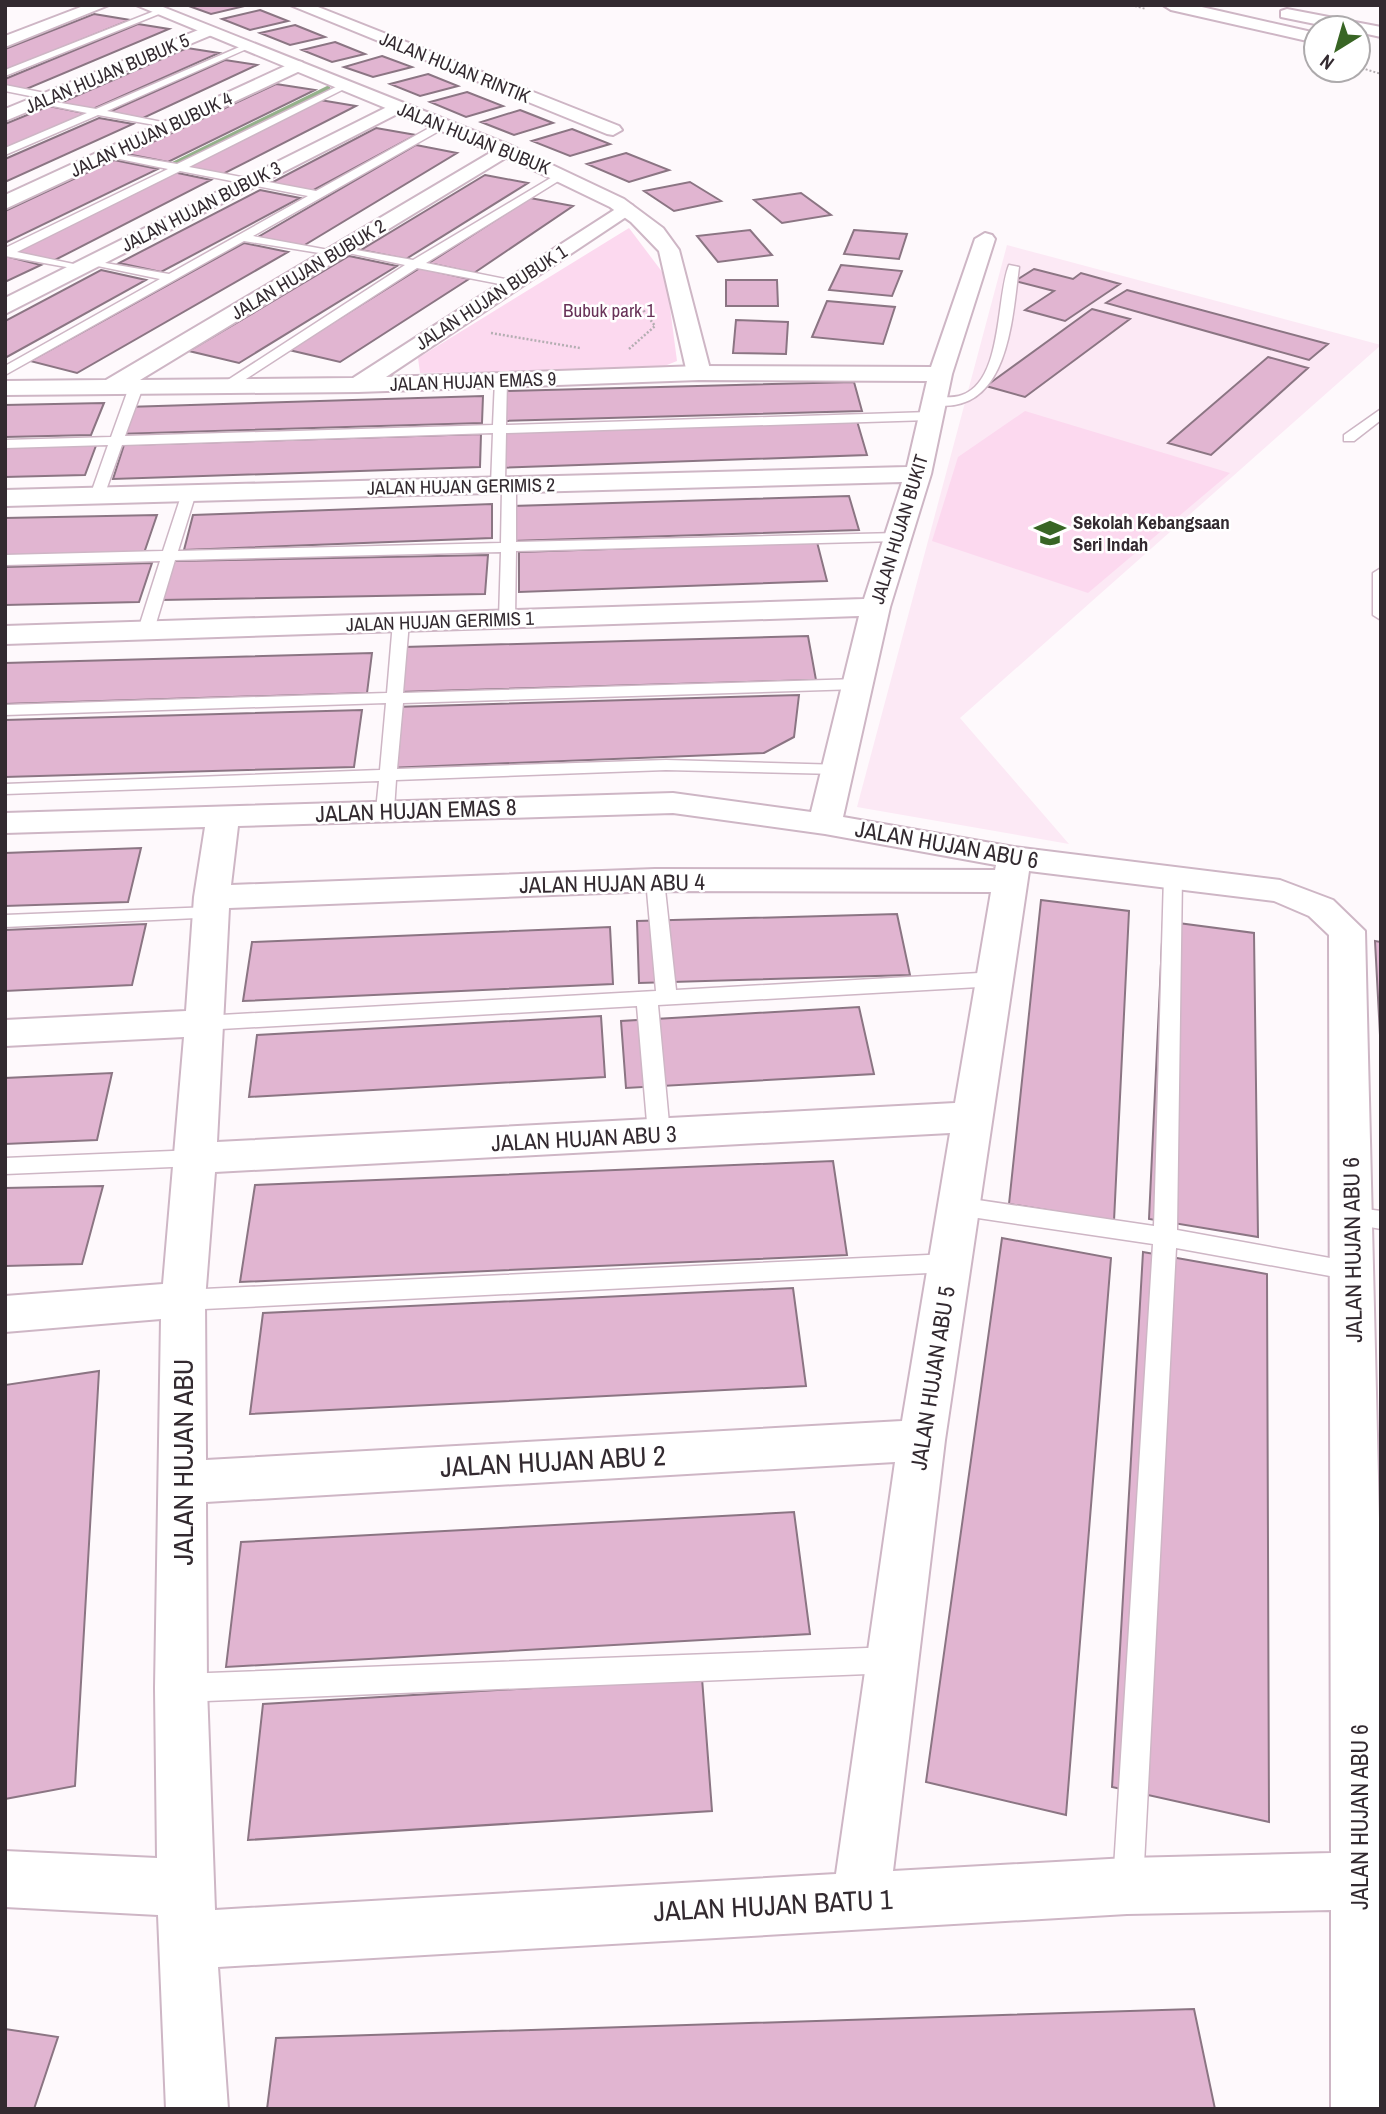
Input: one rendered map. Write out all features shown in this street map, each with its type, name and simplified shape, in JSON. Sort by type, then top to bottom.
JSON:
[{"type":"main road","points":[[8,38],[101,5]]},
{"type":"main road","name":"JALAN HUJAN RINTIK","points":[[298,5],[612,130]]},
{"type":"main road","points":[[1171,5],[1302,35]]},
{"type":"main road","points":[[1243,5],[1381,32]]},
{"type":"main road","points":[[1296,5],[1381,22]]},
{"type":"main road","name":"JALAN HUJAN BUBUK","points":[[152,9],[505,150],[563,175],[625,209],[658,233],[669,250],[699,373]]},
{"type":"main road","name":"JALAN HUJAN BUBUK 5","points":[[5,116],[208,31]]},
{"type":"main road","name":"JALAN HUJAN BUBUK 4","points":[[8,200],[296,66]]},
{"type":"main road","name":"JALAN HUJAN BUBUK 3","points":[[5,307],[397,107]]},
{"type":"main road","name":"JALAN HUJAN BUBUK 2","points":[[111,387],[505,150]]},
{"type":"main road","name":"JALAN HUJAN BUBUK 1","points":[[358,384],[625,209]]},
{"type":"main road","name":"JALAN HUJAN BUKIT","points":[[825,824],[876,607],[918,474],[940,374],[985,239]]},
{"type":"main road","name":"JALAN HUJAN EMAS 9","points":[[5,388],[358,384],[699,373],[940,374]]},
{"type":"main road","name":"JALAN HUJAN GERIMIS 2","points":[[5,498],[918,474]]},
{"type":"main road","name":"JALAN HUJAN GERIMIS 1","points":[[5,635],[876,607]]},
{"type":"main road","name":"JALAN HUJAN EMAS 8","points":[[5,823],[673,803],[825,824]]},
{"type":"main road","name":"JALAN HUJAN ABU","points":[[197,2109],[186,1914],[181,1688],[183,1300],[196,1158],[211,905],[223,816]]},
{"type":"main road","name":"JALAN HUJAN ABU 6","points":[[825,824],[1013,869],[1173,876],[1280,891],[1321,908],[1348,932],[1366,1218],[1352,1271],[1369,1636],[1359,1881],[1362,2109]]},
{"type":"main road","name":"JALAN HUJAN ABU 4","points":[[211,905],[655,880],[1013,869]]},
{"type":"main road","name":"JALAN HUJAN ABU 5","points":[[861,1900],[922,1440],[1013,869]]},
{"type":"main road","points":[[5,1033],[204,1023]]},
{"type":"main road","name":"JALAN HUJAN ABU 3","points":[[196,1158],[973,1117]]},
{"type":"main road","points":[[5,1314],[183,1300]]},
{"type":"main road","name":"JALAN HUJAN ABU 2","points":[[183,1482],[922,1440]]},
{"type":"main road","name":"JALAN HUJAN BATU 1","points":[[5,1879],[186,1914],[861,1900],[1127,1886],[1359,1881]]},
{"type":"lane","points":[[5,74],[152,9]]},
{"type":"lane","points":[[5,152],[247,47]]},
{"type":"lane","points":[[6,253],[173,166],[345,86]]},
{"type":"lane","points":[[5,88],[169,126]]},
{"type":"lane","points":[[5,371],[442,125]]},
{"type":"lane","points":[[109,154],[318,195]]},
{"type":"lane","points":[[227,385],[417,263],[563,175]]},
{"type":"lane","points":[[244,238],[417,263],[511,284]]},
{"type":"lane","points":[[6,253],[173,278]]},
{"type":"lane","points":[[5,444],[500,428],[932,409],[969,398],[980,389],[1001,348],[1013,267]]},
{"type":"lane","points":[[501,380],[500,428],[508,547],[507,619]]},
{"type":"lane","points":[[97,496],[136,387]]},
{"type":"lane","points":[[1349,438],[1381,413]]},
{"type":"lane","points":[[146,630],[189,494]]},
{"type":"lane","points":[[5,560],[898,537]]},
{"type":"lane","points":[[1380,573],[1381,615]]},
{"type":"lane","points":[[385,810],[401,622]]},
{"type":"lane","points":[[5,710],[858,684]]},
{"type":"lane","points":[[5,789],[666,765],[838,769]]},
{"type":"lane","points":[[1127,1886],[1165,1237],[1173,876]]},
{"type":"lane","points":[[655,880],[659,1134]]},
{"type":"lane","points":[[5,921],[211,905]]},
{"type":"lane","points":[[204,1023],[997,979]]},
{"type":"lane","points":[[5,1166],[196,1158]]},
{"type":"lane","points":[[958,1206],[1165,1237],[1352,1271]]},
{"type":"lane","points":[[183,1300],[949,1263]]},
{"type":"lane","points":[[181,1688],[892,1660]]},
{"type":"path","points":[[620,352],[629,350],[656,326],[642,307]]},
{"type":"path","points":[[491,333],[584,349]]},
{"type":"shaded area","name":"Sekolah Kebangsaan Seri Indah","points":[[1007,245],[1381,345],[960,718],[1069,844],[857,807]]},
{"type":"green space","name":"Bubuk park 1","points":[[629,228],[666,277],[677,361],[657,369],[420,373],[418,358]]},
{"type":"green space","points":[[1025,411],[1230,473],[1088,593],[932,541],[958,457]]},
{"type":"building","points":[[186,5],[243,5],[245,6],[211,14]]},
{"type":"building","points":[[260,10],[288,21],[250,30],[222,19]]},
{"type":"building","points":[[94,14],[130,20],[5,71],[5,49]]},
{"type":"building","points":[[138,24],[169,29],[24,90],[5,87],[5,79]]},
{"type":"building","points":[[295,25],[325,37],[290,45],[260,33]]},
{"type":"building","points":[[335,42],[365,54],[332,62],[302,50]]},
{"type":"building","points":[[187,48],[219,53],[93,109],[60,103]]},
{"type":"building","points":[[382,56],[412,67],[373,77],[344,67]]},
{"type":"building","points":[[225,60],[257,65],[141,119],[107,113]]},
{"type":"building","points":[[428,74],[458,86],[420,96],[390,84]]},
{"type":"building","points":[[276,84],[315,90],[168,162],[127,154]]},
{"type":"building","points":[[467,92],[503,106],[466,117],[430,102]]},
{"type":"building","points":[[320,100],[356,106],[221,175],[184,167]]},
{"type":"building","points":[[49,106],[89,114],[5,150],[5,124]]},
{"type":"building","points":[[520,110],[553,123],[514,135],[481,122]]},
{"type":"building","points":[[99,118],[133,124],[5,182],[5,159]]},
{"type":"building","points":[[376,128],[416,135],[310,192],[269,184]]},
{"type":"building","points":[[572,129],[610,144],[570,156],[532,141]]},
{"type":"building","points":[[416,145],[457,153],[303,246],[258,237]]},
{"type":"building","points":[[626,153],[669,170],[629,182],[587,164]]},
{"type":"building","points":[[114,160],[158,169],[5,243],[5,211]]},
{"type":"building","points":[[173,172],[211,180],[53,261],[12,252]]},
{"type":"building","points":[[485,175],[528,183],[406,259],[361,250]]},
{"type":"building","points":[[690,182],[721,201],[674,211],[644,191]]},
{"type":"building","points":[[260,190],[300,198],[161,272],[119,263]]},
{"type":"building","points":[[801,193],[831,215],[782,223],[754,200]]},
{"type":"building","points":[[530,198],[573,206],[474,273],[429,263]]},
{"type":"building","points":[[750,230],[772,255],[718,262],[697,236]]},
{"type":"building","points":[[854,230],[907,234],[899,259],[844,254]]},
{"type":"building","points":[[244,243],[288,252],[77,373],[30,361]]},
{"type":"building","points":[[5,256],[41,265],[5,282]]},
{"type":"building","points":[[349,256],[397,266],[239,363],[189,351]]},
{"type":"building","points":[[841,265],[902,271],[892,296],[829,290]]},
{"type":"building","points":[[420,268],[469,279],[340,362],[289,350]]},
{"type":"building","points":[[1034,269],[1073,279],[1081,273],[1120,284],[1065,321],[1025,310],[1054,291],[1015,281]]},
{"type":"building","points":[[101,270],[146,280],[5,358],[5,321]]},
{"type":"building","points":[[726,280],[777,280],[778,306],[726,306]]},
{"type":"building","points":[[1127,290],[1328,344],[1309,360],[1106,303]]},
{"type":"building","points":[[827,301],[895,307],[883,344],[812,337]]},
{"type":"building","points":[[1092,309],[1130,319],[1025,397],[986,386]]},
{"type":"building","points":[[736,320],[788,322],[786,354],[733,353]]},
{"type":"building","points":[[1268,357],[1308,368],[1211,455],[1168,443]]},
{"type":"building","points":[[854,382],[862,411],[503,421],[504,391]]},
{"type":"building","points":[[483,396],[482,423],[117,434],[126,407]]},
{"type":"building","points":[[104,403],[91,435],[5,437],[5,405]]},
{"type":"building","points":[[857,421],[867,455],[497,468],[497,433]]},
{"type":"building","points":[[481,434],[480,467],[113,479],[124,445]]},
{"type":"building","points":[[97,443],[85,475],[5,477],[5,446]]},
{"type":"building","points":[[849,496],[859,530],[511,541],[512,506]]},
{"type":"building","points":[[492,504],[492,538],[184,550],[193,515]]},
{"type":"building","points":[[157,515],[144,553],[5,556],[5,518]]},
{"type":"building","points":[[817,542],[827,581],[519,592],[519,552]]},
{"type":"building","points":[[488,555],[485,594],[161,600],[174,561]]},
{"type":"building","points":[[152,563],[139,602],[5,605],[5,567]]},
{"type":"building","points":[[808,636],[816,680],[399,692],[404,647]]},
{"type":"building","points":[[372,653],[367,693],[5,704],[5,663]]},
{"type":"building","points":[[799,695],[794,737],[764,753],[387,768],[394,707]]},
{"type":"building","points":[[362,710],[354,767],[5,777],[5,720]]},
{"type":"building","points":[[141,848],[128,902],[5,906],[5,853]]},
{"type":"building","points":[[1041,900],[1129,911],[1114,1221],[1009,1204]]},
{"type":"building","points":[[897,914],[910,975],[639,983],[637,921]]},
{"type":"building","points":[[1163,921],[1254,933],[1258,1237],[1149,1219]]},
{"type":"building","points":[[146,924],[132,985],[5,991],[5,930]]},
{"type":"building","points":[[610,927],[613,984],[243,1001],[252,942]]},
{"type":"building","points":[[1375,941],[1381,942],[1381,1054]]},
{"type":"building","points":[[859,1007],[874,1074],[626,1088],[621,1021]]},
{"type":"building","points":[[601,1016],[605,1077],[249,1097],[257,1035]]},
{"type":"building","points":[[112,1073],[97,1140],[5,1144],[5,1078]]},
{"type":"building","points":[[833,1161],[847,1255],[240,1282],[255,1185]]},
{"type":"building","points":[[103,1186],[82,1264],[5,1266],[5,1188]]},
{"type":"building","points":[[1002,1238],[1111,1258],[1066,1815],[926,1782]]},
{"type":"building","points":[[1143,1252],[1267,1274],[1269,1822],[1112,1787]]},
{"type":"building","points":[[793,1288],[806,1386],[250,1414],[263,1313]]},
{"type":"building","points":[[99,1371],[75,1786],[5,1799],[5,1385]]},
{"type":"building","points":[[794,1512],[810,1634],[226,1667],[241,1542]]},
{"type":"building","points":[[702,1678],[712,1811],[248,1840],[263,1704]]},
{"type":"building","points":[[1194,2009],[1215,2109],[267,2109],[276,2038]]},
{"type":"building","points":[[5,2029],[58,2037],[34,2109],[5,2109]]},
{"type":"waterway","points":[[165,168],[328,88]]},
{"type":"place","name":"Sekolah Kebangsaan Seri Indah","points":[[1050,533]]}]
